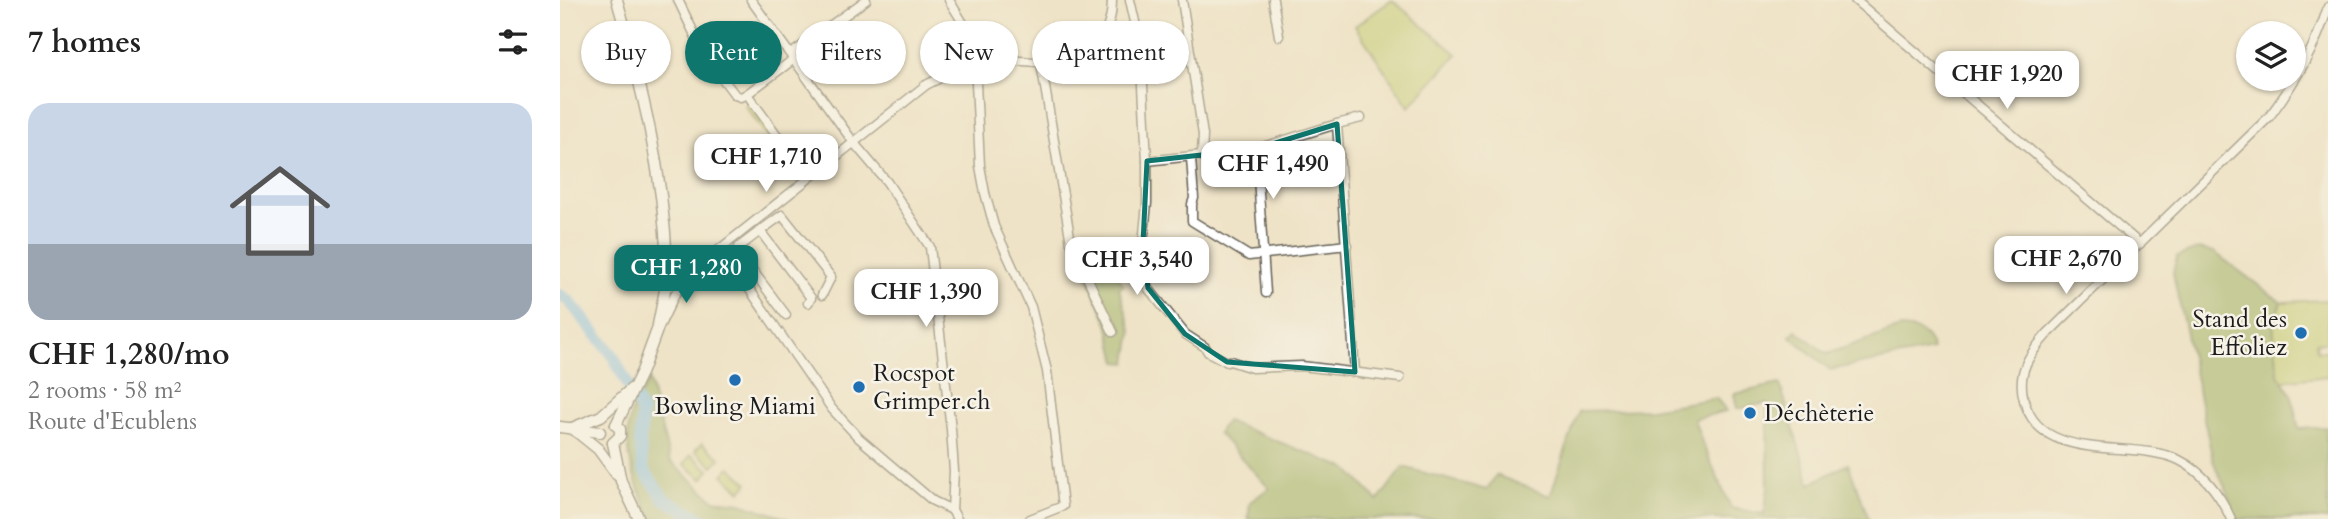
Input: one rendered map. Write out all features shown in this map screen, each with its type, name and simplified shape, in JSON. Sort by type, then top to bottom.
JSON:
[{"type":"main road","points":[[617,0],[654,143],[664,211],[667,263]]},
{"type":"main road","points":[[667,263],[674,265],[679,273],[674,283],[666,285],[657,274],[659,268],[667,263]]},
{"type":"main road","points":[[616,425],[623,403],[642,371],[657,330],[666,285]]},
{"type":"main road","points":[[572,428],[623,403]]},
{"type":"main road","points":[[600,432],[607,424],[616,425],[620,429],[620,436],[613,443]]},
{"type":"main road","points":[[560,427],[600,432]]},
{"type":"main road","points":[[572,428],[598,449],[621,481],[639,519]]},
{"type":"main road","points":[[600,432],[605,442],[613,443]]},
{"type":"main road","points":[[613,443],[621,481]]},
{"type":"street","points":[[678,0],[707,58],[734,94],[741,97],[866,0]]},
{"type":"street","points":[[751,0],[854,143],[887,182],[930,247],[951,429],[954,471],[951,510]]},
{"type":"street","points":[[949,0],[962,21]]},
{"type":"street","points":[[1109,21],[1112,0]]},
{"type":"street","points":[[1130,0],[1141,48],[1147,161],[1143,274],[1148,288],[1185,334],[1208,352],[1227,362],[1230,360],[1252,368],[1302,366],[1399,378]]},
{"type":"street","points":[[1182,0],[1203,135],[1202,156]]},
{"type":"street","points":[[1273,0],[1279,36]]},
{"type":"street","points":[[1855,0],[2140,244]]},
{"type":"street","points":[[2231,519],[2218,492],[2207,480],[2177,459],[2077,444],[2058,439],[2040,427],[2025,406],[2022,394],[2023,366],[2048,333],[2269,117],[2293,85],[2307,60],[2328,7]]},
{"type":"street","points":[[657,330],[675,294],[696,268],[928,84]]},
{"type":"street","points":[[975,84],[980,166],[985,193],[994,226],[1031,307],[1047,371],[1063,506],[1030,519]]},
{"type":"street","points":[[1043,84],[1071,243],[1113,332]]},
{"type":"street","points":[[747,94],[798,164]]},
{"type":"street","points":[[1147,161],[1256,149],[1361,118]]},
{"type":"street","points":[[1336,124],[1355,372]]},
{"type":"street","points":[[1256,149],[1266,293]]},
{"type":"street","points":[[1191,158],[1194,198],[1192,221],[1249,256],[1347,245]]},
{"type":"street","points":[[786,314],[737,251],[782,215],[831,277],[821,295]]},
{"type":"street","points":[[760,232],[811,298],[808,303]]},
{"type":"street","points":[[721,248],[832,409],[859,438],[926,495],[951,510],[957,519]]},
{"type":"street","points":[[679,273],[696,268]]},
{"type":"highlighted area","points":[[1337,124],[1355,372],[1227,362],[1185,334],[1148,288],[1143,243],[1147,161],[1256,149]]},
{"type":"green space","points":[[1392,0],[1457,54],[1409,107],[1355,26]]},
{"type":"green space","points":[[752,101],[800,166],[793,171],[745,106]]},
{"type":"green space","points":[[2198,249],[2214,252],[2281,302],[2273,324],[2278,374],[2291,394],[2299,429],[2326,427],[2328,519],[2234,519],[2228,494],[2213,461],[2173,273],[2177,256]]},
{"type":"green space","points":[[1105,261],[1124,285],[1119,288],[1132,332],[1127,363],[1117,362],[1108,324],[1084,269]]},
{"type":"green space","name":"Stand des Effoliez","points":[[2328,300],[2328,342],[2316,343],[2317,351],[2328,351],[2328,376],[2282,381],[2278,375],[2273,324],[2281,302]]},
{"type":"green space","points":[[1900,328],[1912,329],[1925,335],[1933,350],[1830,370],[1790,336],[1796,330],[1827,354]]},
{"type":"green space","points":[[649,380],[670,461],[714,500],[741,503],[788,519],[652,519],[632,468],[628,441],[632,410]]},
{"type":"green space","points":[[1780,384],[1810,484],[1848,464],[1869,519],[1248,519],[1250,502],[1269,488],[1218,433],[1226,421],[1348,469],[1378,501],[1403,467],[1487,490],[1496,475],[1550,496],[1579,411],[1650,409],[1716,398],[1727,411],[1694,419],[1703,445],[1731,508],[1764,514],[1768,488],[1767,403],[1737,409],[1734,394]]},
{"type":"green space","points":[[702,443],[720,458],[713,466],[695,451]]},
{"type":"green space","points":[[691,455],[709,470],[702,479],[684,464]]},
{"type":"green space","points":[[730,467],[748,483],[741,491],[723,475]]},
{"type":"waterway","points":[[560,295],[569,301],[612,354],[642,412],[640,442],[643,469],[664,499],[702,519]]},
{"type":"place","name":"Stand des Effoliez","points":[[2301,333]]},
{"type":"place","name":"Bowling Miami","points":[[735,380]]},
{"type":"place","name":"Rocspot Grimper.ch","points":[[859,387]]},
{"type":"place","name":"Déchèterie","points":[[1750,413]]}]
